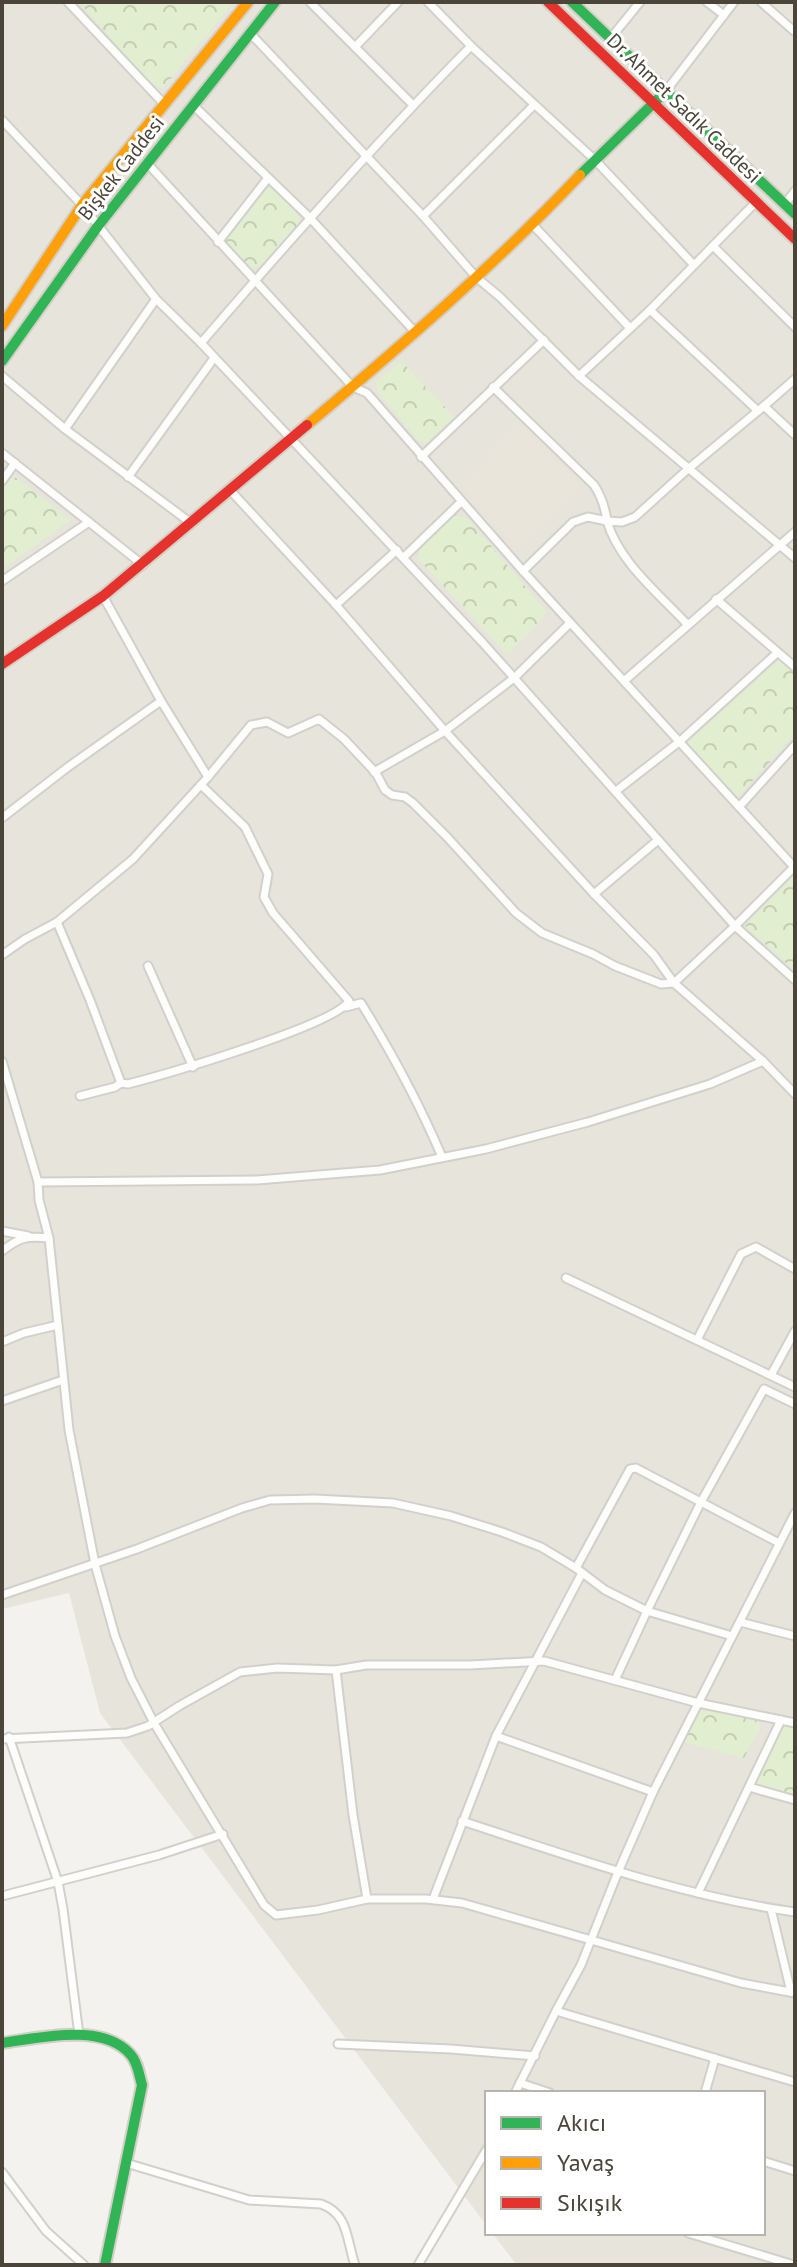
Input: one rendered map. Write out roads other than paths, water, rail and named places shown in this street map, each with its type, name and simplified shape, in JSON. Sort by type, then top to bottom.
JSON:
[{"type":"street","points":[[68,2],[164,104]]},
{"type":"street","name":"Bişkek Caddesi","points":[[2,326],[82,205],[248,2]]},
{"type":"street","name":"Bişkek Caddesi","points":[[2,361],[98,226],[275,2]]},
{"type":"street","points":[[310,2],[413,105]]},
{"type":"street","points":[[355,47],[398,2]]},
{"type":"street","name":"Dr. Ahmet Sadık Caddesi","points":[[548,2],[795,239]]},
{"type":"street","name":"Dr. Ahmet Sadık Caddesi","points":[[572,2],[795,214]]},
{"type":"street","points":[[610,39],[640,2]]},
{"type":"street","points":[[707,2],[724,15]]},
{"type":"street","points":[[2,664],[143,565],[416,333],[533,225],[666,91],[734,2]]},
{"type":"street","points":[[761,2],[795,32]]},
{"type":"street","points":[[433,4],[471,46],[595,160],[693,264]]},
{"type":"street","points":[[250,33],[423,216],[476,277],[579,376],[795,558]]},
{"type":"street","points":[[201,343],[310,218],[471,46]]},
{"type":"street","points":[[193,105],[310,218],[416,333]]},
{"type":"street","points":[[423,216],[534,105]]},
{"type":"street","points":[[2,120],[82,205],[156,299],[404,557],[735,926],[795,980]]},
{"type":"street","points":[[2,955],[57,922],[133,859],[251,725],[267,722],[288,733],[319,719],[344,739],[374,772],[385,790],[413,803],[516,913],[542,933],[661,984],[674,983],[795,867],[523,571],[367,393],[353,387],[147,163]]},
{"type":"street","points":[[218,242],[268,178]]},
{"type":"street","points":[[785,204],[795,191]]},
{"type":"street","points":[[579,376],[650,310],[756,202]]},
{"type":"street","points":[[533,225],[630,328]]},
{"type":"street","points":[[713,246],[795,327]]},
{"type":"street","points":[[65,429],[156,299]]},
{"type":"street","points":[[650,310],[795,435]]},
{"type":"street","points":[[421,457],[544,340]]},
{"type":"street","points":[[128,477],[214,358]]},
{"type":"street","points":[[2,376],[65,429],[191,523]]},
{"type":"street","points":[[523,571],[573,522],[588,517],[622,522],[635,517],[795,379]]},
{"type":"street","points":[[493,387],[594,485],[603,501],[614,539],[632,566],[687,624]]},
{"type":"street","points":[[2,453],[143,565]]},
{"type":"street","points":[[2,481],[15,463]]},
{"type":"street","points":[[230,490],[336,605],[445,731],[654,955],[674,983],[763,1061],[795,1094]]},
{"type":"street","points":[[404,557],[461,502]]},
{"type":"street","points":[[2,581],[89,522]]},
{"type":"street","points":[[624,681],[795,532]]},
{"type":"street","points":[[336,605],[397,550]]},
{"type":"street","points":[[103,596],[161,701],[208,777]]},
{"type":"street","points":[[716,599],[795,667]]},
{"type":"street","points":[[374,772],[445,731],[514,678],[570,623]]},
{"type":"street","points":[[616,791],[679,742],[777,653]]},
{"type":"street","points":[[2,818],[161,701]]},
{"type":"street","points":[[739,807],[795,745]]},
{"type":"street","points":[[201,785],[245,827],[268,874],[264,897],[273,913],[349,1001],[346,1007]]},
{"type":"street","points":[[594,894],[658,840]]},
{"type":"street","points":[[57,922],[121,1083]]},
{"type":"street","points":[[148,966],[193,1067]]},
{"type":"street","points":[[80,1096],[121,1083],[128,1084],[193,1067],[361,1003],[422,1110],[442,1157]]},
{"type":"street","points":[[2,1061],[38,1182],[39,1200],[49,1238],[69,1430],[95,1564],[115,1636],[131,1678],[154,1723],[264,1905],[276,1915],[367,1899],[433,1899],[462,1903],[741,1983],[793,1992],[771,1909]]},
{"type":"street","points":[[38,1182],[257,1180],[380,1170],[486,1149],[658,1102],[763,1061]]},
{"type":"street","points":[[2,1231],[49,1238]]},
{"type":"street","points":[[2,1251],[16,1240],[28,1236]]},
{"type":"street","points":[[697,1340],[741,1254],[756,1247],[795,1269]]},
{"type":"street","points":[[566,1278],[795,1387]]},
{"type":"street","points":[[2,1342],[58,1325]]},
{"type":"street","points":[[771,1375],[795,1331]]},
{"type":"street","points":[[2,1401],[63,1380]]},
{"type":"street","points":[[615,1680],[701,1502],[764,1389],[795,1404]]},
{"type":"street","points":[[433,1899],[496,1736],[630,1469],[636,1468],[779,1543]]},
{"type":"street","points":[[2,1595],[270,1500],[393,1503],[451,1516],[541,1547],[605,1590],[647,1611],[732,1636]]},
{"type":"street","points":[[516,2091],[581,1965],[653,1792],[795,1513]]},
{"type":"street","points":[[740,1622],[795,1636]]},
{"type":"street","points":[[79,2035],[58,1882],[6,1738],[127,1733],[154,1723],[240,1672],[277,1668],[336,1670],[366,1665],[470,1665],[536,1660],[698,1703],[795,1723]]},
{"type":"street","points":[[336,1670],[353,1815],[367,1899]]},
{"type":"street","points":[[698,1893],[781,1720]]},
{"type":"street","points":[[496,1736],[653,1792]]},
{"type":"street","points":[[749,1787],[795,1800]]},
{"type":"street","points":[[462,1821],[618,1872],[698,1893],[795,1912]]},
{"type":"street","points":[[2,1896],[159,1855],[223,1834]]},
{"type":"street","points":[[556,2011],[795,2082]]},
{"type":"street","points":[[2,2043],[86,2034],[114,2042],[133,2056],[142,2085],[105,2265]]},
{"type":"street","points":[[338,2044],[535,2056]]},
{"type":"street","points":[[706,2091],[715,2058]]},
{"type":"street","points":[[520,2083],[544,2091]]},
{"type":"street","points":[[765,2162],[795,2171]]},
{"type":"street","points":[[126,2163],[249,2200],[331,2207],[344,2223],[355,2265]]},
{"type":"street","points":[[418,2265],[483,2167]]},
{"type":"street","points":[[2,2172],[46,2231],[84,2265]]},
{"type":"street","points":[[695,2235],[794,2264]]}]
